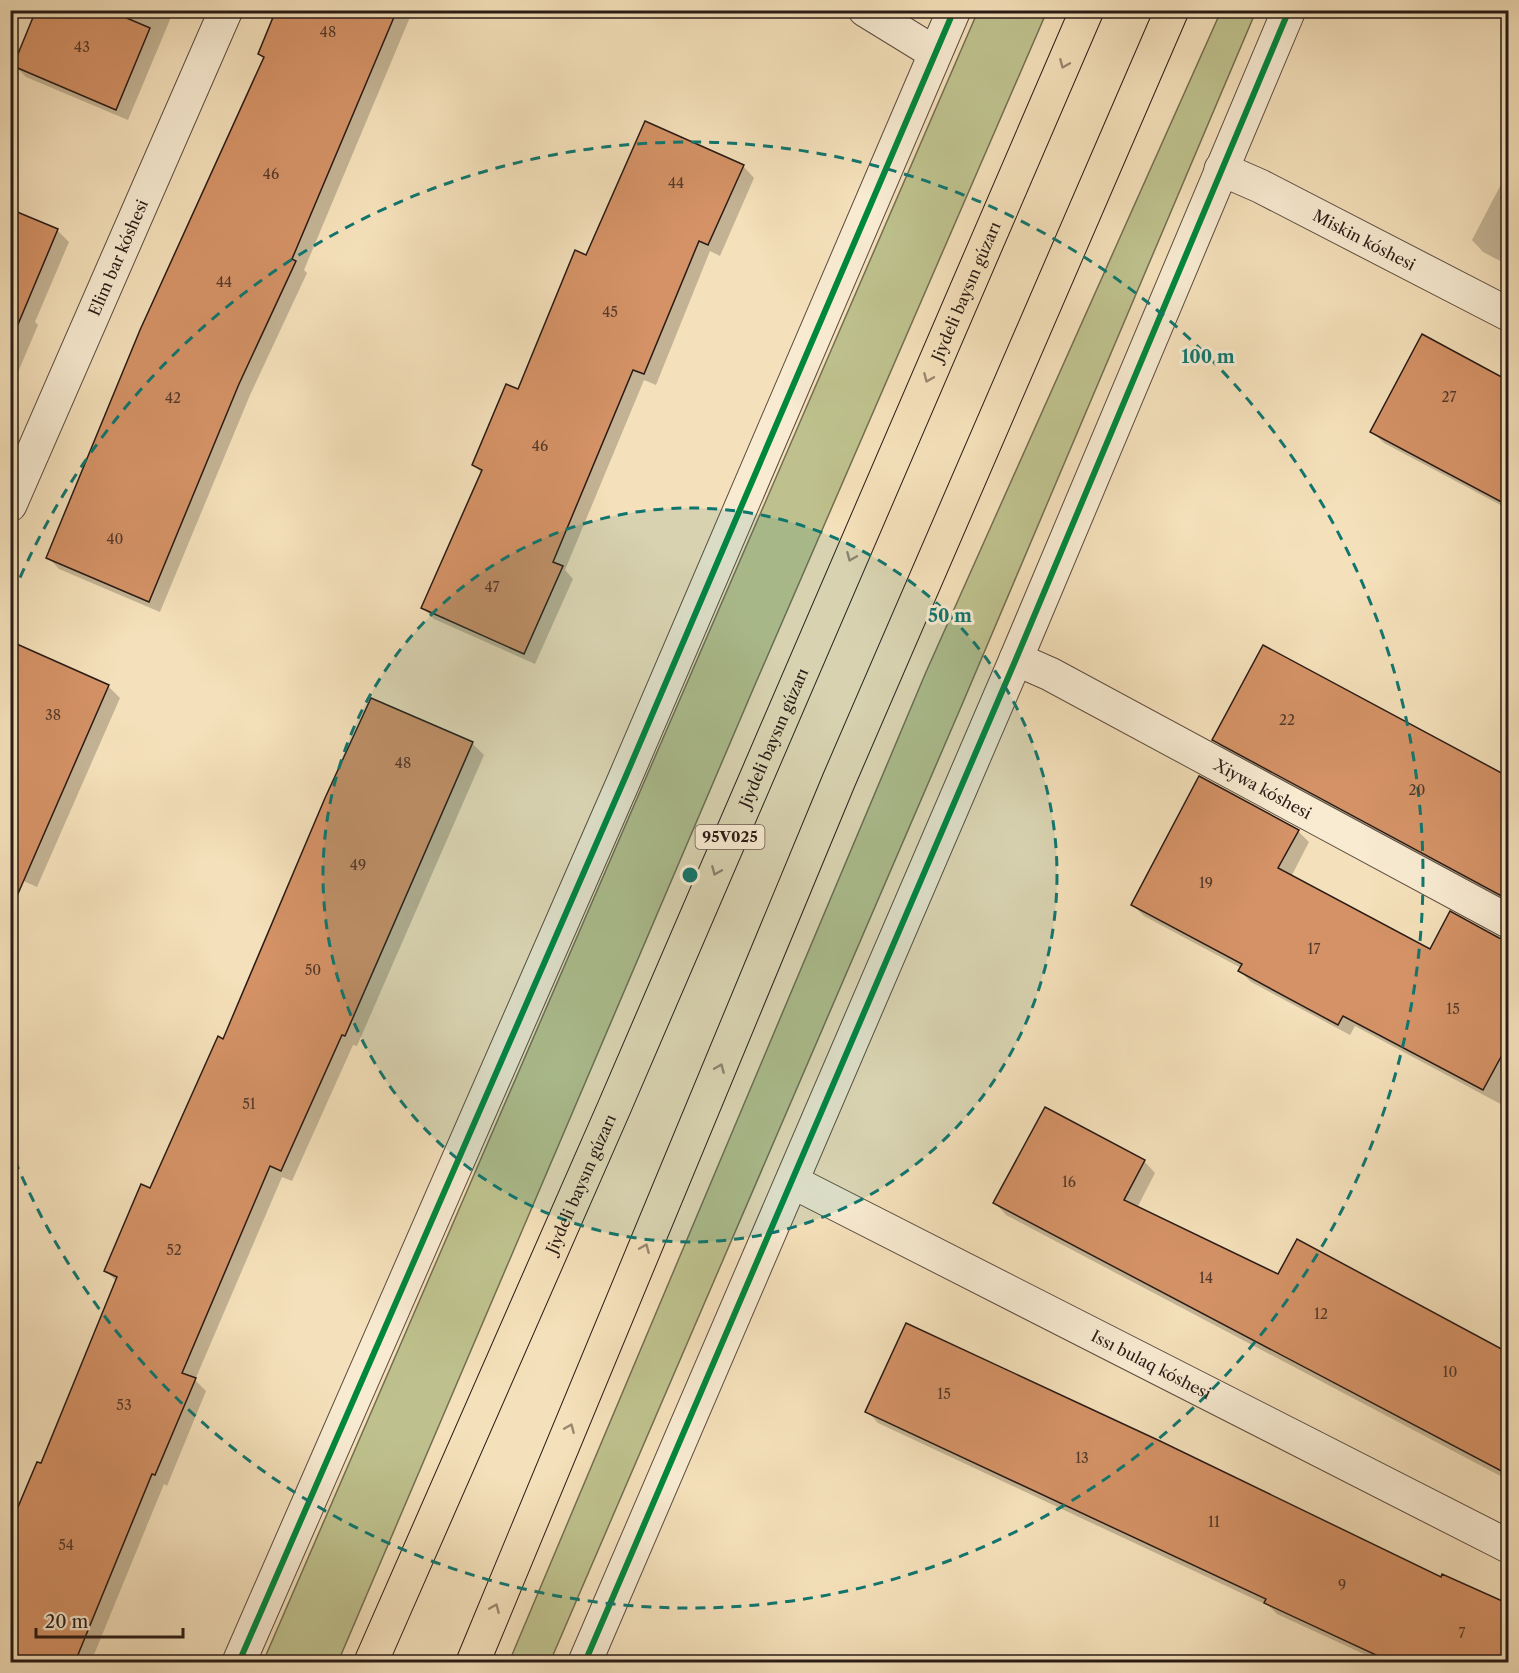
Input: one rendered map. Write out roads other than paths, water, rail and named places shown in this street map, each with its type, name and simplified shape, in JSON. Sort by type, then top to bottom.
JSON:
[{"type":"main road","name":"Jiydeli baysın gúzarı","points":[[370,1662],[614,1108],[1087,10]]},
{"type":"main road","points":[[473,1662],[839,780],[1172,10]]},
{"type":"street","name":"Elim bar kóshesi","points":[[10,505],[226,10]]},
{"type":"street","points":[[865,10],[936,53]]},
{"type":"street","points":[[239,1662],[625,778],[954,10]]},
{"type":"street","points":[[585,1662],[1016,659],[1288,10]]},
{"type":"street","name":"Miskin kóshesi","points":[[1221,169],[1260,186],[1509,314]]},
{"type":"street","name":"Xiywa kóshesi","points":[[1016,659],[1060,679],[1509,921]]},
{"type":"street","name":"Issı bulaq kóshesi","points":[[793,1182],[1509,1546]]}]
